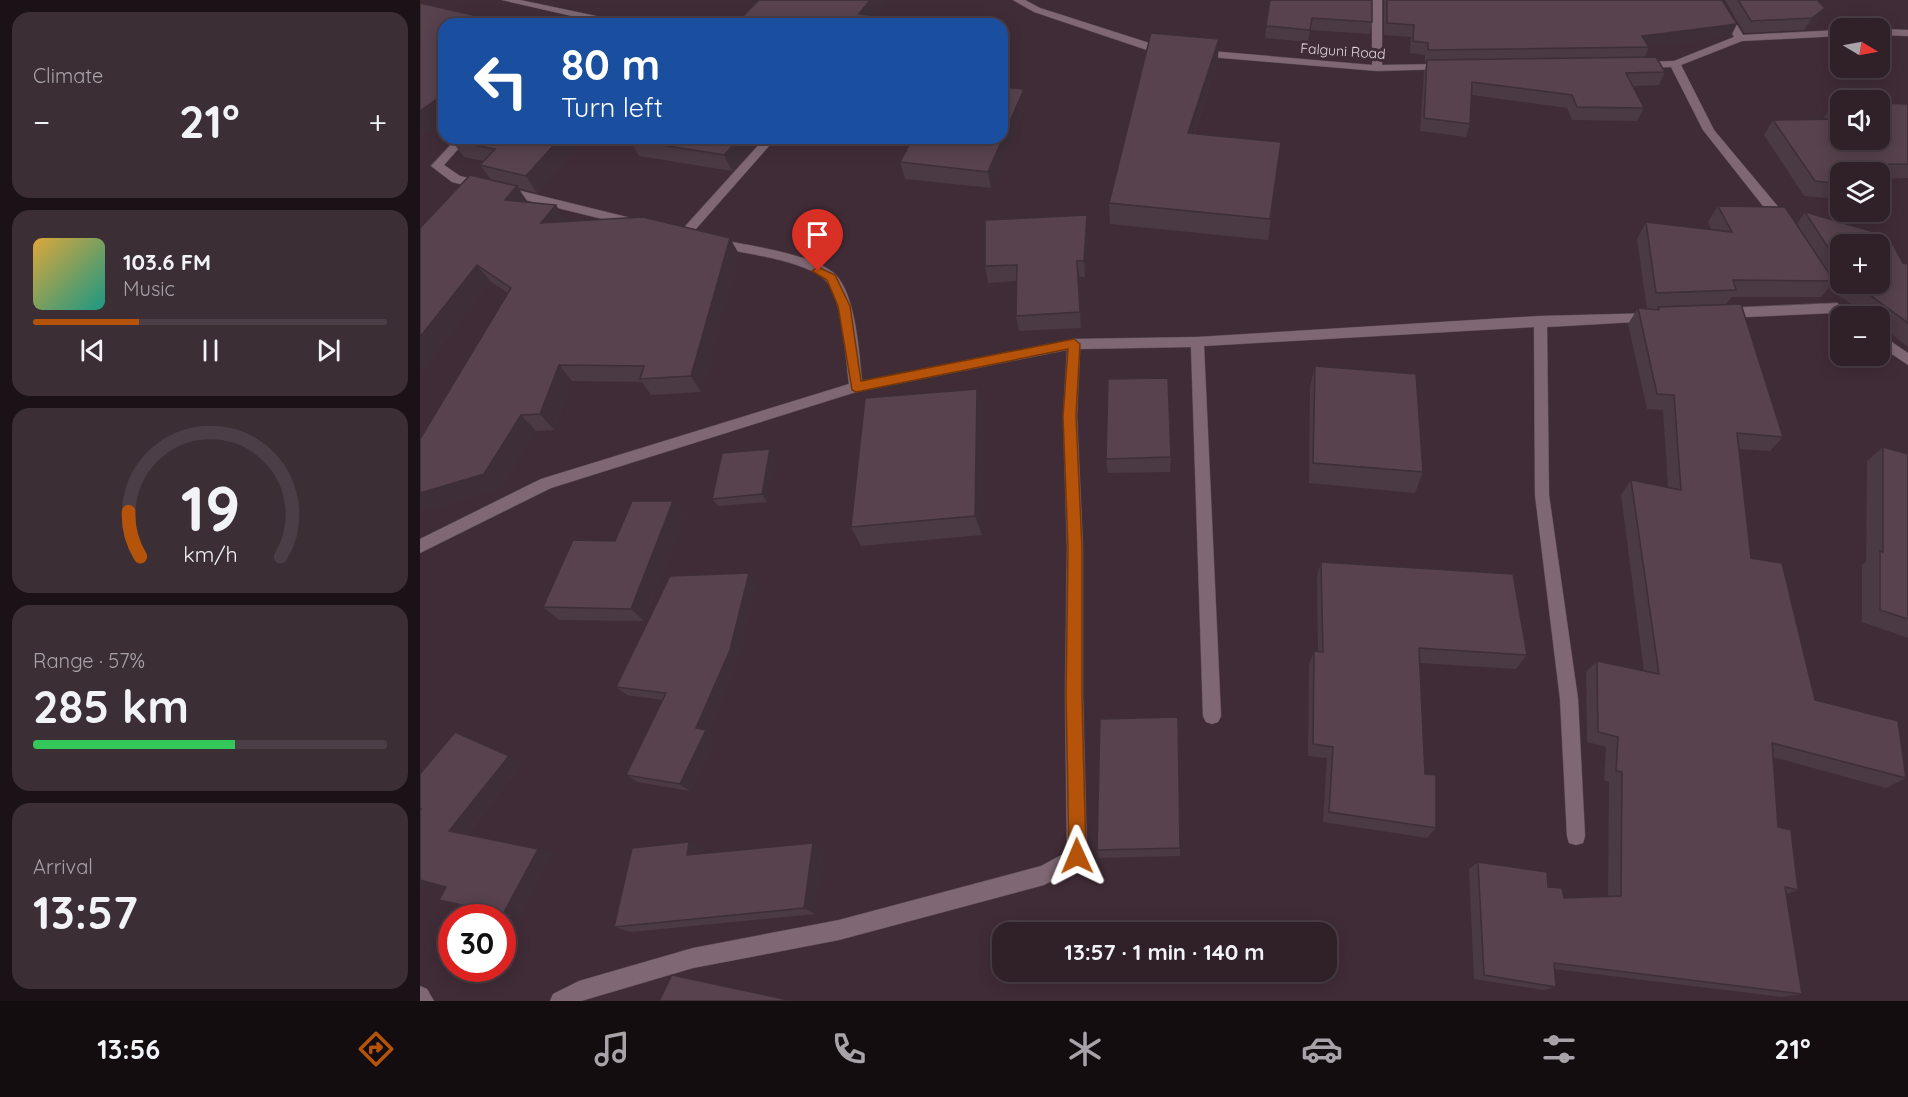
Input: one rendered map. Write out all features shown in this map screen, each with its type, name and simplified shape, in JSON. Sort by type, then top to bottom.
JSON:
[{"type":"street","points":[[507,0],[592,18]]},
{"type":"street","points":[[1018,0],[1037,10],[1151,48],[1173,50]]},
{"type":"street","points":[[1377,0],[1377,68]]},
{"type":"street","points":[[1717,0],[1740,38]]},
{"type":"street","points":[[1890,32],[1908,33]]},
{"type":"street","points":[[1628,65],[1675,64],[1740,38],[1830,34]]},
{"type":"street","name":"Falguni Road","points":[[1184,51],[1377,68],[1461,67]]},
{"type":"street","points":[[1675,64],[1690,102],[1722,150],[1768,200],[1787,230]]},
{"type":"street","points":[[457,144],[437,166],[456,179],[650,227]]},
{"type":"street","points":[[766,144],[690,236],[804,264],[831,278],[844,306],[856,387]]},
{"type":"street","points":[[1706,314],[1830,308]]},
{"type":"street","points":[[420,546],[546,483],[856,387],[1074,344],[1197,342],[1540,321],[1671,316]]},
{"type":"street","points":[[1540,321],[1542,495],[1569,699],[1576,836]]},
{"type":"street","points":[[1197,342],[1212,716]]},
{"type":"street","points":[[560,1001],[579,991],[693,958],[839,930],[1044,875],[1077,856],[1074,696],[1075,548],[1070,416],[1074,344]]},
{"type":"street","points":[[1890,346],[1908,360]]},
{"type":"street","points":[[420,996],[424,1001]]},
{"type":"building","points":[[759,0],[870,0],[859,14],[892,18],[741,18]]},
{"type":"building","points":[[1270,0],[1372,0],[1372,22],[1312,18],[1310,30],[1266,26]]},
{"type":"building","points":[[1387,0],[1722,0],[1737,24],[1642,36],[1649,47],[1428,50],[1428,43],[1413,41],[1414,25],[1387,23]]},
{"type":"building","points":[[1738,0],[1817,0],[1825,8],[1812,18],[1751,21]]},
{"type":"building","points":[[420,3],[486,18],[438,18],[438,98],[420,111]]},
{"type":"building","points":[[1151,33],[1219,39],[1188,133],[1281,142],[1270,219],[1109,203]]},
{"type":"building","points":[[1656,57],[1665,72],[1626,73],[1644,108],[1577,107],[1572,95],[1472,82],[1470,124],[1424,118],[1427,60]]},
{"type":"building","points":[[1008,88],[1024,89],[1008,126]]},
{"type":"building","points":[[1890,103],[1908,104],[1908,164],[1830,162],[1830,183],[1815,181],[1773,120],[1830,119],[1830,150],[1890,150]]},
{"type":"building","points":[[468,144],[555,144],[526,176],[480,165],[495,149]]},
{"type":"building","points":[[655,144],[734,144],[724,155]]},
{"type":"building","points":[[910,144],[1000,144],[988,172],[900,162]]},
{"type":"building","points":[[470,175],[517,186],[505,200],[556,205],[541,223],[643,217],[730,238],[691,376],[640,379],[644,366],[559,365],[540,414],[521,415],[484,474],[420,493],[420,439],[511,288],[477,265],[420,337],[420,228]]},
{"type":"building","points":[[1718,206],[1785,207],[1830,275],[1830,281],[1733,280],[1736,290],[1656,293],[1646,222],[1732,232]]},
{"type":"building","points":[[1805,212],[1830,219],[1830,222],[1840,222],[1881,234],[1830,234],[1830,251]]},
{"type":"building","points":[[1087,215],[1084,261],[1077,261],[1080,312],[1016,316],[1017,265],[985,266],[985,220]]},
{"type":"building","points":[[1890,240],[1903,263],[1908,264],[1908,323],[1890,310],[1890,306],[1885,306],[1869,294],[1890,294]]},
{"type":"building","points":[[1741,304],[1783,437],[1737,433],[1751,558],[1782,563],[1815,700],[1898,721],[1906,778],[1772,743],[1778,827],[1791,830],[1798,890],[1785,887],[1802,994],[1554,963],[1556,987],[1484,975],[1478,862],[1547,872],[1548,887],[1562,888],[1564,898],[1621,896],[1622,772],[1616,771],[1618,737],[1598,732],[1597,661],[1659,674],[1631,480],[1681,490],[1674,395],[1657,394],[1638,308],[1659,310],[1658,307]]},
{"type":"building","points":[[1315,366],[1416,374],[1423,472],[1313,463]]},
{"type":"building","points":[[1168,378],[1171,457],[1106,459],[1108,379]]},
{"type":"building","points":[[977,389],[975,516],[851,527],[865,398]]},
{"type":"building","points":[[1883,447],[1908,454],[1908,619],[1880,610],[1880,551],[1883,552]]},
{"type":"building","points":[[770,449],[762,494],[712,499],[722,453]]},
{"type":"building","points":[[632,501],[673,501],[631,609],[543,607],[573,540],[615,541]]},
{"type":"building","points":[[1321,562],[1513,574],[1527,655],[1419,648],[1425,774],[1436,775],[1436,828],[1329,812],[1333,747],[1313,744],[1314,651],[1323,652]]},
{"type":"building","points":[[749,573],[730,650],[696,728],[706,730],[680,784],[626,775],[666,693],[616,687],[670,576]]},
{"type":"building","points":[[1178,717],[1180,848],[1097,850],[1100,719]]},
{"type":"building","points":[[455,732],[509,756],[449,831],[538,849],[508,904],[457,904],[439,900],[446,887],[420,880],[420,774]]},
{"type":"building","points":[[689,842],[687,855],[813,843],[804,908],[614,927],[632,848]]},
{"type":"building","points":[[672,975],[793,1001],[659,1001]]},
{"type":"route","points":[[818,271],[831,278],[844,306],[856,387],[1074,344],[1070,416],[1075,548],[1074,696],[1077,856]]}]
